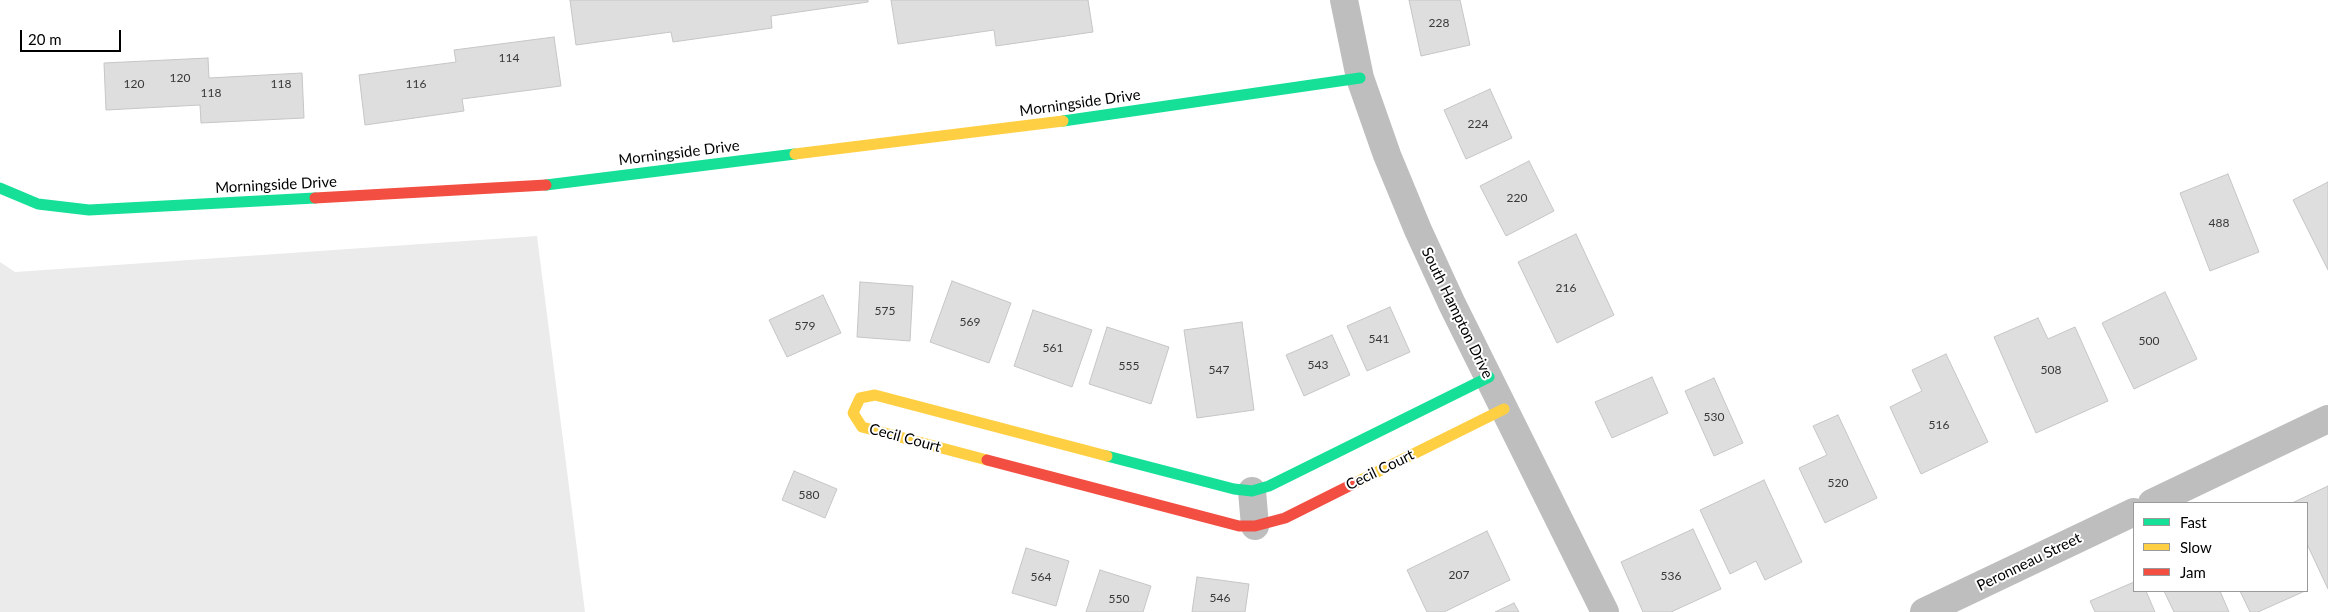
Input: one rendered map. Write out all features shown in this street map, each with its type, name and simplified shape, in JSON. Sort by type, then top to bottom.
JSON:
[{"type":"street","name":"South Hampton Drive","points":[[1344,0],[1360,78],[1387,155],[1418,230],[1452,304],[1605,612]]},
{"type":"street","name":"Morningside Drive","points":[[0,188],[38,204],[89,210],[520,188],[1021,127],[1360,78]]},
{"type":"street","name":"Cecil Court","points":[[1489,377],[1269,486],[1252,491],[1224,486],[876,395],[860,398],[854,413],[862,427],[1239,526],[1255,526],[1285,518],[1504,409]]},
{"type":"street","points":[[2154,502],[2328,419]]},
{"type":"street","points":[[1252,491],[1255,526]]},
{"type":"street","name":"Peronneau Street","points":[[1924,612],[2133,512]]},
{"type":"shaded area","points":[[537,236],[585,612],[0,612],[0,262],[15,272]]},
{"type":"building","points":[[570,0],[868,0],[868,2],[771,16],[772,28],[673,42],[671,32],[576,45]]},
{"type":"building","points":[[891,0],[1088,0],[1093,32],[996,46],[994,30],[898,44]]},
{"type":"building","points":[[1409,0],[1460,0],[1470,45],[1421,56]]},
{"type":"building","points":[[554,37],[561,86],[462,99],[464,111],[365,125],[359,75],[456,62],[454,50]]},
{"type":"building","points":[[208,58],[209,78],[302,73],[304,118],[201,123],[200,105],[106,110],[104,63]]},
{"type":"building","points":[[1490,89],[1512,138],[1466,159],[1444,110]]},
{"type":"building","points":[[1529,161],[1554,211],[1506,236],[1480,186]]},
{"type":"building","points":[[2228,174],[2259,252],[2210,271],[2180,193]]},
{"type":"building","points":[[2328,182],[2328,270],[2293,200]]},
{"type":"building","points":[[1576,234],[1614,315],[1557,343],[1518,262]]},
{"type":"building","points":[[952,281],[1011,303],[989,363],[930,342]]},
{"type":"building","points":[[860,282],[913,286],[910,341],[857,337]]},
{"type":"building","points":[[2165,292],[2197,359],[2134,389],[2102,323]]},
{"type":"building","points":[[823,295],[841,333],[787,357],[769,320]]},
{"type":"building","points":[[1390,307],[1410,352],[1367,371],[1347,326]]},
{"type":"building","points":[[1033,310],[1092,330],[1072,387],[1014,366]]},
{"type":"building","points":[[2038,318],[2048,339],[2075,327],[2108,401],[2036,433],[1994,337]]},
{"type":"building","points":[[1242,322],[1254,410],[1197,418],[1184,330]]},
{"type":"building","points":[[1107,327],[1169,347],[1151,404],[1089,384]]},
{"type":"building","points":[[1332,335],[1350,375],[1304,396],[1286,355]]},
{"type":"building","points":[[1946,354],[1988,442],[1921,474],[1890,407],[1922,391],[1912,370]]},
{"type":"building","points":[[1652,377],[1668,413],[1612,438],[1595,402]]},
{"type":"building","points":[[1714,378],[1743,443],[1714,456],[1685,391]]},
{"type":"building","points":[[1838,415],[1877,498],[1825,523],[1799,468],[1827,455],[1813,426]]},
{"type":"building","points":[[794,471],[837,489],[825,518],[782,500]]},
{"type":"building","points":[[1764,480],[1802,562],[1765,580],[1756,561],[1730,574],[1700,510]]},
{"type":"building","points":[[2328,486],[2328,589],[2308,546],[2308,502],[2294,502]]},
{"type":"building","points":[[1693,529],[1721,589],[1671,612],[1643,612],[1621,562]]},
{"type":"building","points":[[1487,531],[1510,580],[1444,612],[1427,612],[1407,570]]},
{"type":"building","points":[[1026,548],[1069,561],[1056,606],[1012,593]]},
{"type":"building","points":[[1100,570],[1151,586],[1143,612],[1086,612]]},
{"type":"building","points":[[1197,577],[1249,584],[1245,612],[1192,612]]},
{"type":"building","points":[[2133,582],[2133,592],[2146,592],[2155,612],[2095,612],[2090,601]]},
{"type":"building","points":[[2164,592],[2220,592],[2229,612],[2174,612]]},
{"type":"building","points":[[2240,592],[2303,592],[2258,612],[2250,612]]},
{"type":"building","points":[[1514,603],[1519,612],[1495,612]]},
{"type":"traffic: fast","points":[[1063,121],[1360,78]]},
{"type":"traffic: fast","points":[[546,185],[795,154]]},
{"type":"traffic: fast","points":[[0,188],[38,204],[89,210],[315,198]]},
{"type":"traffic: fast","points":[[1107,456],[1234,489],[1252,491],[1269,486],[1489,377]]},
{"type":"traffic: slow","points":[[795,154],[1063,121]]},
{"type":"traffic: slow","points":[[987,460],[862,427],[853,413],[860,398],[875,395],[1107,456]]},
{"type":"traffic: slow","points":[[1355,483],[1504,409]]},
{"type":"traffic: jam","points":[[315,198],[546,185]]},
{"type":"traffic: jam","points":[[987,460],[1239,526],[1255,526],[1285,518],[1355,483]]}]
